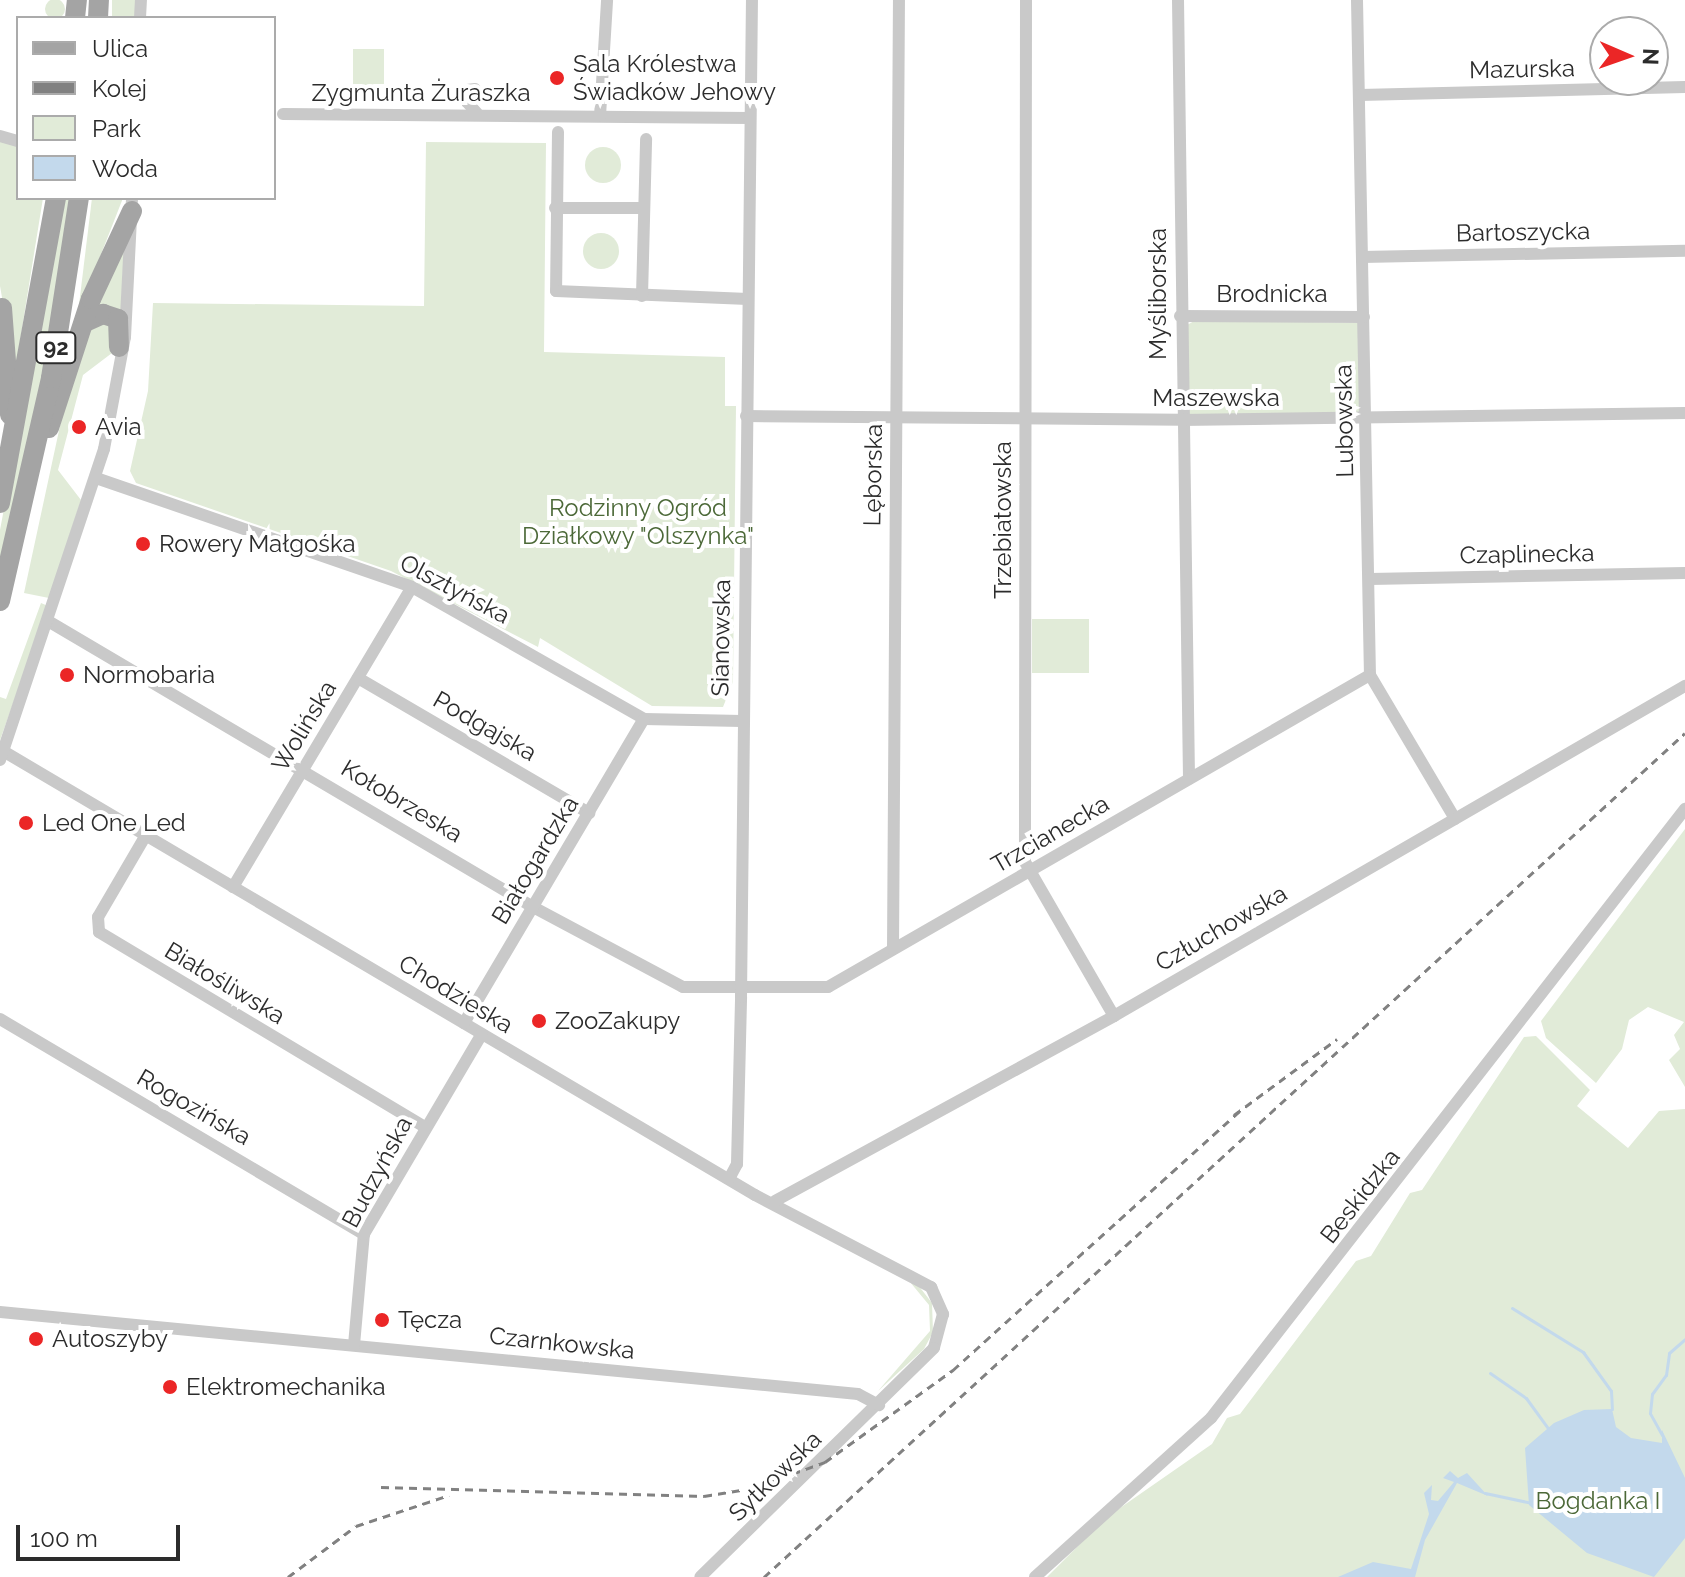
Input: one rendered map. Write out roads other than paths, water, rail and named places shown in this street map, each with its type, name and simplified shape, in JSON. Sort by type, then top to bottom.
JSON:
[{"type":"main road","name":"92","points":[[0,503],[56,200]]},
{"type":"main road","name":"92","points":[[0,601],[34,461],[79,200]]},
{"type":"main road","points":[[34,461],[132,204]]},
{"type":"main road","points":[[1,306],[11,455]]},
{"type":"main road","points":[[85,322],[103,314],[118,319],[119,347]]},
{"type":"street","points":[[600,116],[607,0]]},
{"type":"street","name":"Sianowska","points":[[729,1179],[737,1164],[741,987],[752,0]]},
{"type":"street","name":"Lęborska","points":[[893,949],[899,0]]},
{"type":"street","name":"Trzebiatowska","points":[[1026,0],[1025,418],[1030,871],[1114,1016]]},
{"type":"street","name":"Myśliborska","points":[[1178,0],[1181,420],[1189,779]]},
{"type":"street","name":"Lubowska","points":[[1357,0],[1370,675]]},
{"type":"street","name":"Mazurska","points":[[1360,95],[1685,87]]},
{"type":"street","points":[[475,89],[467,90],[467,102],[477,113]]},
{"type":"street","name":"Zygmunta Żuraszka","points":[[283,114],[432,119],[477,113],[750,118]]},
{"type":"street","points":[[558,132],[556,291],[748,299]]},
{"type":"street","points":[[642,296],[646,139]]},
{"type":"street","points":[[2,756],[96,478],[122,365],[132,204]]},
{"type":"street","points":[[555,208],[644,208]]},
{"type":"street","name":"Bartoszycka","points":[[1362,257],[1685,251]]},
{"type":"street","name":"Brodnicka","points":[[1180,316],[1364,317]]},
{"type":"street","name":"Maszewska","points":[[746,416],[1181,420],[1685,413]]},
{"type":"street","name":"Olsztyńska","points":[[96,478],[412,587],[644,719],[742,721]]},
{"type":"street","name":"Czaplinecka","points":[[1370,579],[1685,573]]},
{"type":"street","name":"Wolińska","points":[[233,887],[412,587]]},
{"type":"street","name":"Kołobrzeska","points":[[48,621],[672,986],[741,987]]},
{"type":"street","points":[[1370,675],[1455,819]]},
{"type":"street","name":"Trzcianecka","points":[[741,987],[828,987],[1370,675]]},
{"type":"street","name":"Podgajska","points":[[358,678],[589,813]]},
{"type":"street","name":"Człuchowska","points":[[775,1201],[1114,1016],[1685,686]]},
{"type":"street","name":"Białogardzka","points":[[464,1023],[644,719]]},
{"type":"street","name":"Chodzieska","points":[[2,756],[146,835],[729,1179],[919,1276],[940,1300],[943,1323],[934,1348],[879,1405]]},
{"type":"street","name":"Beskidzka","points":[[1035,1577],[1211,1418],[1685,809]]},
{"type":"street","name":"Białośliwska","points":[[146,835],[98,917],[99,932],[425,1127]]},
{"type":"street","name":"Rogozińska","points":[[0,1019],[364,1234]]},
{"type":"street","name":"Budzyńska","points":[[354,1345],[364,1234],[482,1034]]},
{"type":"street","name":"Czarnkowska","points":[[0,1312],[858,1394],[879,1405]]},
{"type":"street","name":"Sytkowska","points":[[700,1577],[879,1405]]},
{"type":"water","points":[[1612,1409],[1616,1427],[1631,1438],[1662,1443],[1662,1430],[1685,1478],[1685,1538],[1654,1577],[1587,1553],[1529,1505],[1525,1448],[1554,1423],[1584,1410]]},
{"type":"water","points":[[1450,1471],[1458,1478],[1467,1473],[1488,1496],[1457,1483],[1425,1540],[1415,1577],[1338,1577],[1373,1562],[1411,1569],[1429,1514],[1424,1493],[1432,1485],[1431,1500],[1438,1501],[1454,1482],[1443,1478]]},
{"type":"waterway","points":[[1512,1308],[1583,1352],[1611,1391],[1612,1409]]},
{"type":"waterway","points":[[1662,1435],[1650,1413],[1652,1394],[1666,1375],[1669,1353],[1685,1339]]},
{"type":"waterway","points":[[1490,1373],[1526,1398],[1547,1427]]},
{"type":"waterway","points":[[1485,1493],[1532,1503]]},
{"type":"railway","points":[[764,1577],[1685,733]]},
{"type":"railway","points":[[1234,1115],[1337,1039]]},
{"type":"railway","points":[[381,1487],[704,1496],[753,1488],[825,1462],[953,1370],[1241,1110]]},
{"type":"railway","points":[[288,1577],[356,1526],[449,1495]]},
{"type":"place","name":"Sala Królestwa Świadków Jehowy","points":[[557,78]]},
{"type":"place","name":"Avia","points":[[79,427]]},
{"type":"place","name":"Rowery Małgośka","points":[[143,544]]},
{"type":"place","name":"Normobaria","points":[[67,675]]},
{"type":"place","name":"Led One Led","points":[[26,823]]},
{"type":"place","name":"ZooZakupy","points":[[539,1021]]},
{"type":"place","name":"Tęcza","points":[[382,1320]]},
{"type":"place","name":"Autoszyby","points":[[36,1339]]},
{"type":"place","name":"Elektromechanika","points":[[170,1387]]},
{"type":"park label","name":"Rodzinny Ogród Działkowy \"Olszynka\"","points":[[638,522]]},
{"type":"park label","name":"Bogdanka I","points":[[1598,1501]]}]
